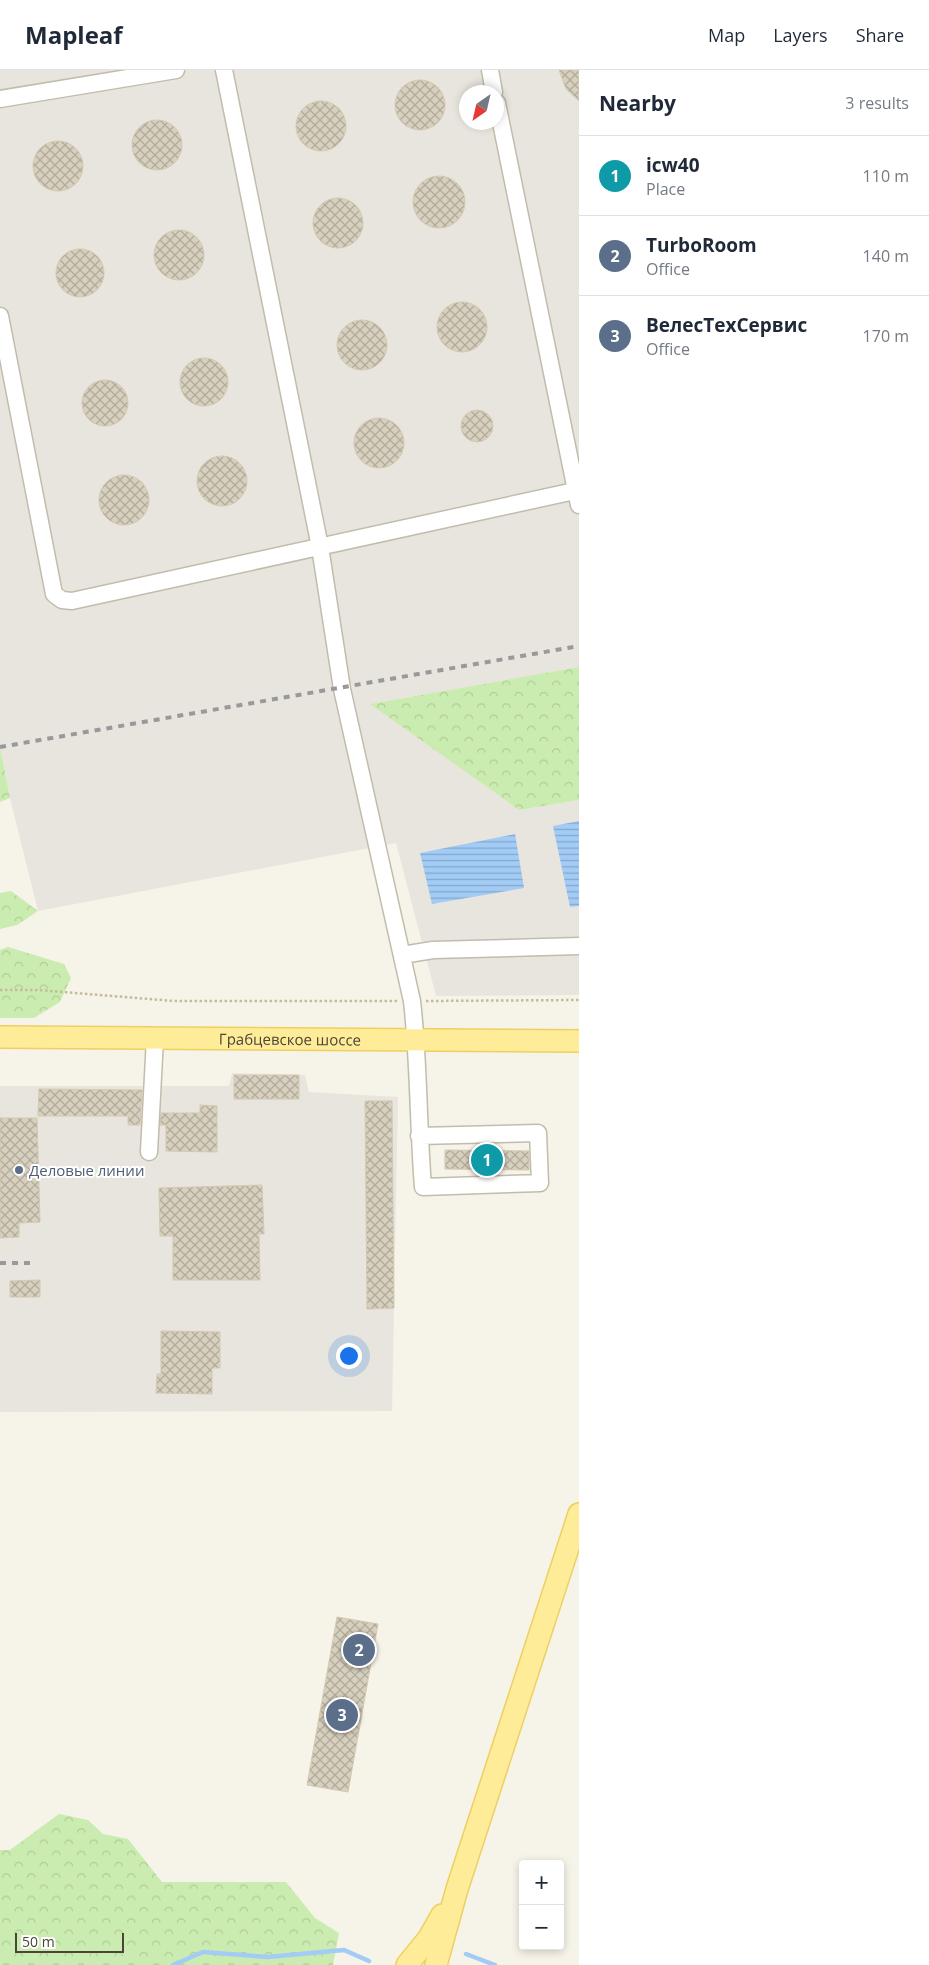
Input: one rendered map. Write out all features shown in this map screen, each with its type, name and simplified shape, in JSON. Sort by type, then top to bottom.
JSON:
[{"type":"main road","name":"Грабцевское шоссе","points":[[0,1037],[579,1042]]},
{"type":"main road","points":[[436,1965],[457,1889],[579,1514]]},
{"type":"main road","points":[[407,1965],[429,1938],[457,1889]]},
{"type":"lane","points":[[0,99],[176,70]]},
{"type":"lane","points":[[224,70],[320,547],[342,689],[412,1001],[416,1040],[419,1136],[423,1187],[540,1182],[538,1133],[419,1136]]},
{"type":"lane","points":[[490,70],[493,85]]},
{"type":"lane","points":[[0,316],[54,594],[62,600],[72,601],[320,547],[578,495],[502,130]]},
{"type":"lane","points":[[402,955],[433,950],[579,946]]},
{"type":"lane","points":[[149,1152],[155,1038]]},
{"type":"path","points":[[0,990],[38,990],[174,1001],[579,1000]]},
{"type":"shaded area","points":[[0,70],[579,70],[579,667],[371,704],[519,810],[579,800],[579,995],[436,996],[396,843],[38,911],[10,798],[0,745]]},
{"type":"shaded area","points":[[232,1073],[305,1075],[309,1092],[398,1097],[392,1411],[0,1412],[0,1086],[229,1086]]},
{"type":"green space","points":[[579,667],[579,800],[519,810],[370,704]]},
{"type":"green space","points":[[0,746],[10,798],[0,802]]},
{"type":"green space","points":[[11,891],[38,911],[17,925],[0,929],[0,893]]},
{"type":"green space","points":[[8,947],[64,964],[71,978],[60,1002],[34,1018],[0,1018],[0,950]]},
{"type":"green space","points":[[59,1814],[88,1820],[103,1834],[128,1839],[162,1882],[286,1882],[315,1918],[339,1933],[333,1965],[0,1965],[0,1850],[10,1850]]},
{"type":"water","points":[[579,821],[579,906],[570,907],[553,826]]},
{"type":"water","points":[[515,834],[524,888],[432,904],[420,853]]},
{"type":"building","points":[[559,70],[579,70],[579,101],[566,89]]},
{"type":"building","points":[[420,80],[430,82],[438,87],[443,95],[445,105],[443,115],[438,123],[430,128],[420,130],[410,128],[402,123],[397,115],[395,105],[397,95],[402,87],[410,82]]},
{"type":"building","points":[[321,101],[330,103],[341,112],[346,126],[344,135],[335,146],[321,151],[312,149],[301,140],[296,126],[298,117],[307,106]]},
{"type":"building","points":[[157,120],[171,124],[178,131],[182,145],[178,159],[171,166],[157,170],[143,166],[136,159],[132,145],[136,131],[143,124]]},
{"type":"building","points":[[58,141],[72,145],[79,152],[83,166],[79,180],[72,187],[58,191],[44,187],[37,180],[33,166],[37,152],[44,145]]},
{"type":"building","points":[[439,176],[449,178],[457,184],[463,192],[465,202],[463,212],[457,220],[449,226],[439,228],[429,226],[421,220],[415,212],[413,202],[415,192],[421,184],[429,178]]},
{"type":"building","points":[[338,198],[356,205],[363,223],[356,241],[338,248],[320,241],[313,223],[320,205]]},
{"type":"building","points":[[179,230],[188,232],[199,241],[204,255],[202,264],[193,275],[179,280],[170,278],[159,269],[154,255],[156,246],[165,235]]},
{"type":"building","points":[[75,249],[85,249],[97,256],[104,268],[104,278],[97,290],[85,297],[75,297],[67,293],[60,286],[56,278],[56,268],[60,260],[67,253]]},
{"type":"building","points":[[462,302],[472,304],[480,309],[485,317],[487,327],[485,337],[480,345],[472,350],[462,352],[452,350],[444,345],[439,337],[437,327],[439,317],[444,309],[452,304]]},
{"type":"building","points":[[362,320],[376,324],[383,331],[387,345],[383,359],[376,366],[362,370],[348,366],[341,359],[337,345],[341,331],[348,324]]},
{"type":"building","points":[[204,358],[213,360],[221,365],[226,373],[228,382],[226,391],[221,399],[213,404],[204,406],[195,404],[187,399],[182,391],[180,382],[182,373],[187,365],[195,360]]},
{"type":"building","points":[[100,380],[110,380],[124,390],[128,403],[124,416],[118,422],[110,426],[100,426],[86,416],[82,408],[82,398],[92,384]]},
{"type":"building","points":[[477,410],[489,414],[493,426],[489,438],[477,442],[465,438],[461,426],[465,414]]},
{"type":"building","points":[[379,418],[393,422],[400,429],[404,443],[400,457],[393,464],[379,468],[365,464],[358,457],[354,443],[358,429],[365,422]]},
{"type":"building","points":[[222,456],[240,463],[247,481],[240,499],[222,506],[204,499],[197,481],[204,463]]},
{"type":"building","points":[[124,475],[134,477],[142,482],[147,490],[149,500],[147,510],[142,518],[134,523],[124,525],[114,523],[106,518],[101,510],[99,500],[101,490],[106,482],[114,477]]},
{"type":"building","points":[[234,1075],[299,1075],[299,1099],[234,1099]]},
{"type":"building","name":"Деловые линии","points":[[39,1089],[142,1090],[140,1125],[128,1125],[128,1116],[38,1116]]},
{"type":"building","points":[[365,1101],[392,1101],[394,1308],[367,1309]]},
{"type":"building","points":[[200,1105],[217,1106],[217,1152],[166,1151],[166,1125],[160,1125],[161,1113],[200,1113]]},
{"type":"building","name":"Деловые линии","points":[[0,1118],[37,1118],[40,1222],[19,1223],[19,1237],[0,1238]]},
{"type":"building","points":[[445,1150],[529,1151],[529,1170],[445,1169]]},
{"type":"building","points":[[262,1185],[264,1234],[259,1234],[260,1280],[173,1280],[173,1236],[160,1236],[159,1188]]},
{"type":"building","points":[[40,1280],[40,1297],[10,1297],[10,1281]]},
{"type":"building","points":[[161,1331],[220,1332],[220,1368],[212,1368],[212,1394],[156,1393],[157,1374],[161,1374]]},
{"type":"building","points":[[337,1617],[378,1624],[348,1792],[307,1785]]},
{"type":"waterway","points":[[173,1965],[203,1952],[268,1957],[344,1950],[369,1961]]},
{"type":"waterway","points":[[466,1954],[495,1965]]},
{"type":"railway","points":[[0,747],[579,646]]},
{"type":"railway","points":[[0,1263],[34,1263]]},
{"type":"place","name":"icw40","points":[[487,1160]]},
{"type":"place","name":"Деловые линии","points":[[19,1170]]},
{"type":"place","name":"TurboRoom","points":[[359,1650]]},
{"type":"place","name":"ВелесТехСервис","points":[[342,1715]]}]
